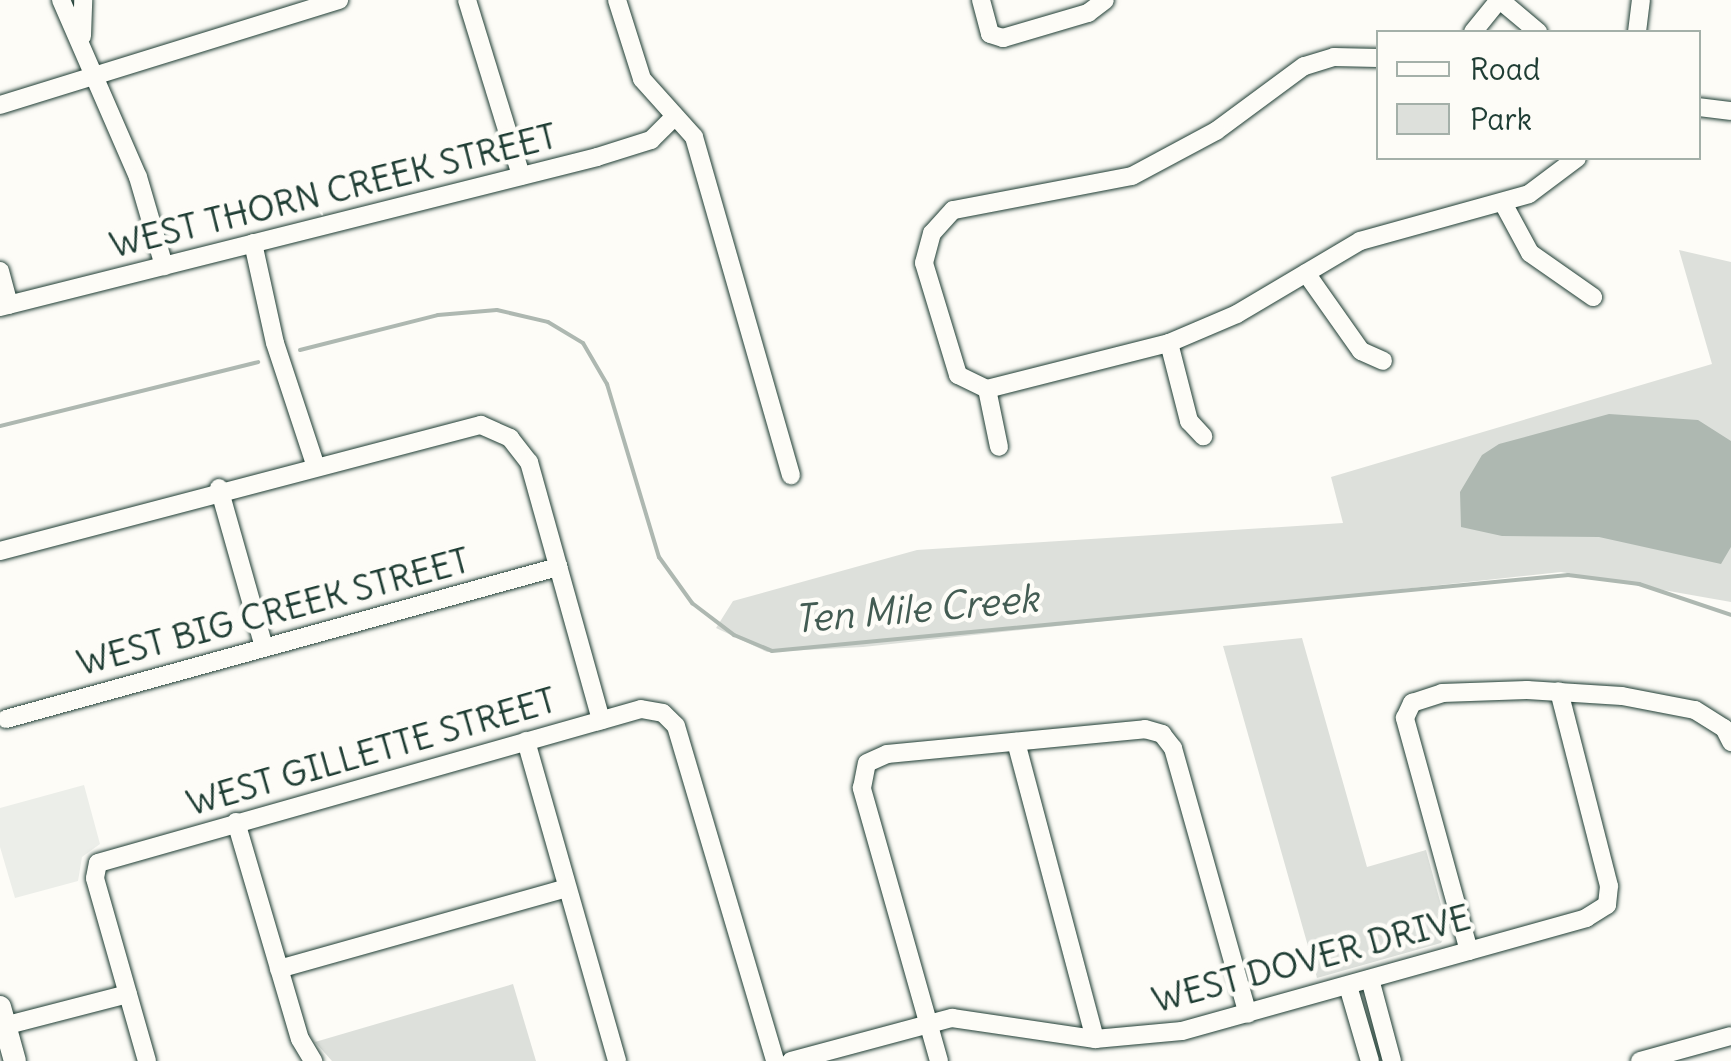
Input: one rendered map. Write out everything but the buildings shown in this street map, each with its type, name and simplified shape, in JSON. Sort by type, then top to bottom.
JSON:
[{"type":"main road","points":[[2,1020],[16,1061]]},
{"type":"street","points":[[61,0],[82,36],[138,177],[164,266]]},
{"type":"street","points":[[82,36],[83,0]]},
{"type":"street","points":[[0,105],[339,0]]},
{"type":"street","points":[[468,0],[520,176]]},
{"type":"street","points":[[617,0],[642,79],[672,120],[686,124],[694,137],[790,475]]},
{"type":"street","points":[[981,0],[990,34],[1003,38],[1071,18],[1104,0]]},
{"type":"street","points":[[1475,30],[1500,0],[1536,30]]},
{"type":"street","points":[[1637,30],[1641,0]]},
{"type":"street","points":[[1376,58],[1334,57],[1304,66],[1216,132],[1132,176],[1052,195],[966,204],[941,220],[926,248],[926,278],[958,375],[987,389],[1169,343],[1238,314],[1389,229],[1503,203],[1542,186],[1574,160]]},
{"type":"street","points":[[1701,107],[1731,111]]},
{"type":"street","name":"WEST THORN CREEK STREET","points":[[4,306],[651,140],[672,120]]},
{"type":"street","points":[[1503,203],[1530,253],[1592,296]]},
{"type":"street","points":[[252,244],[275,342],[315,464]]},
{"type":"street","points":[[0,271],[4,306]]},
{"type":"street","points":[[1306,273],[1361,351],[1383,360]]},
{"type":"street","points":[[1169,343],[1189,421],[1204,436]]},
{"type":"street","points":[[987,389],[998,448]]},
{"type":"street","points":[[0,551],[220,488],[465,426],[499,432],[529,462],[601,720]]},
{"type":"street","points":[[220,488],[264,648]]},
{"type":"street","name":"WEST BIG CREEK STREET","points":[[2,721],[558,567]]},
{"type":"street","points":[[1469,951],[1405,718],[1412,703],[1442,693],[1559,691],[1696,710],[1727,735]]},
{"type":"street","name":"WEST DOVER DRIVE","points":[[791,1061],[929,1024],[970,1020],[1095,1039],[1182,1031],[1586,918],[1607,905],[1609,886],[1559,691]]},
{"type":"street","name":"WEST GILLETTE STREET","points":[[128,994],[95,878],[98,863],[641,709],[663,713],[676,726],[775,1061]]},
{"type":"street","points":[[939,1061],[862,788],[867,762],[887,754],[1144,728],[1162,734],[1173,748],[1248,1014]]},
{"type":"street","points":[[526,741],[617,1061]]},
{"type":"street","points":[[1016,742],[1095,1039]]},
{"type":"street","points":[[236,822],[279,969],[312,1061]]},
{"type":"street","points":[[279,969],[567,888]]},
{"type":"street","points":[[1370,979],[1392,1061]]},
{"type":"street","points":[[1348,986],[1370,1061]]},
{"type":"street","points":[[2,1020],[128,994],[147,1061]]},
{"type":"street","points":[[1640,1061],[1731,1036]]},
{"type":"shaded area","points":[[1609,414],[1698,420],[1731,441],[1731,547],[1721,564],[1599,537],[1502,536],[1461,527],[1460,492],[1482,455],[1499,444]]},
{"type":"shaded area","points":[[84,785],[100,844],[82,857],[78,881],[15,898],[0,847],[0,808]]},
{"type":"green space","points":[[1679,250],[1731,262],[1731,602],[1561,572],[863,647],[767,652],[716,628],[733,601],[917,550],[1343,523],[1331,477],[1712,364]]},
{"type":"green space","points":[[1302,638],[1367,867],[1426,850],[1448,930],[1441,943],[1317,978],[1223,646]]},
{"type":"green space","points":[[513,984],[536,1061],[332,1061],[315,1042]]},
{"type":"waterway","name":"Ten Mile Creek","points":[[300,350],[438,315],[497,310],[548,322],[583,343],[607,384],[659,557],[692,603],[734,635],[772,651],[1568,575],[1639,584],[1731,615]]},
{"type":"waterway","name":"Ten Mile Creek","points":[[0,426],[258,362]]}]
